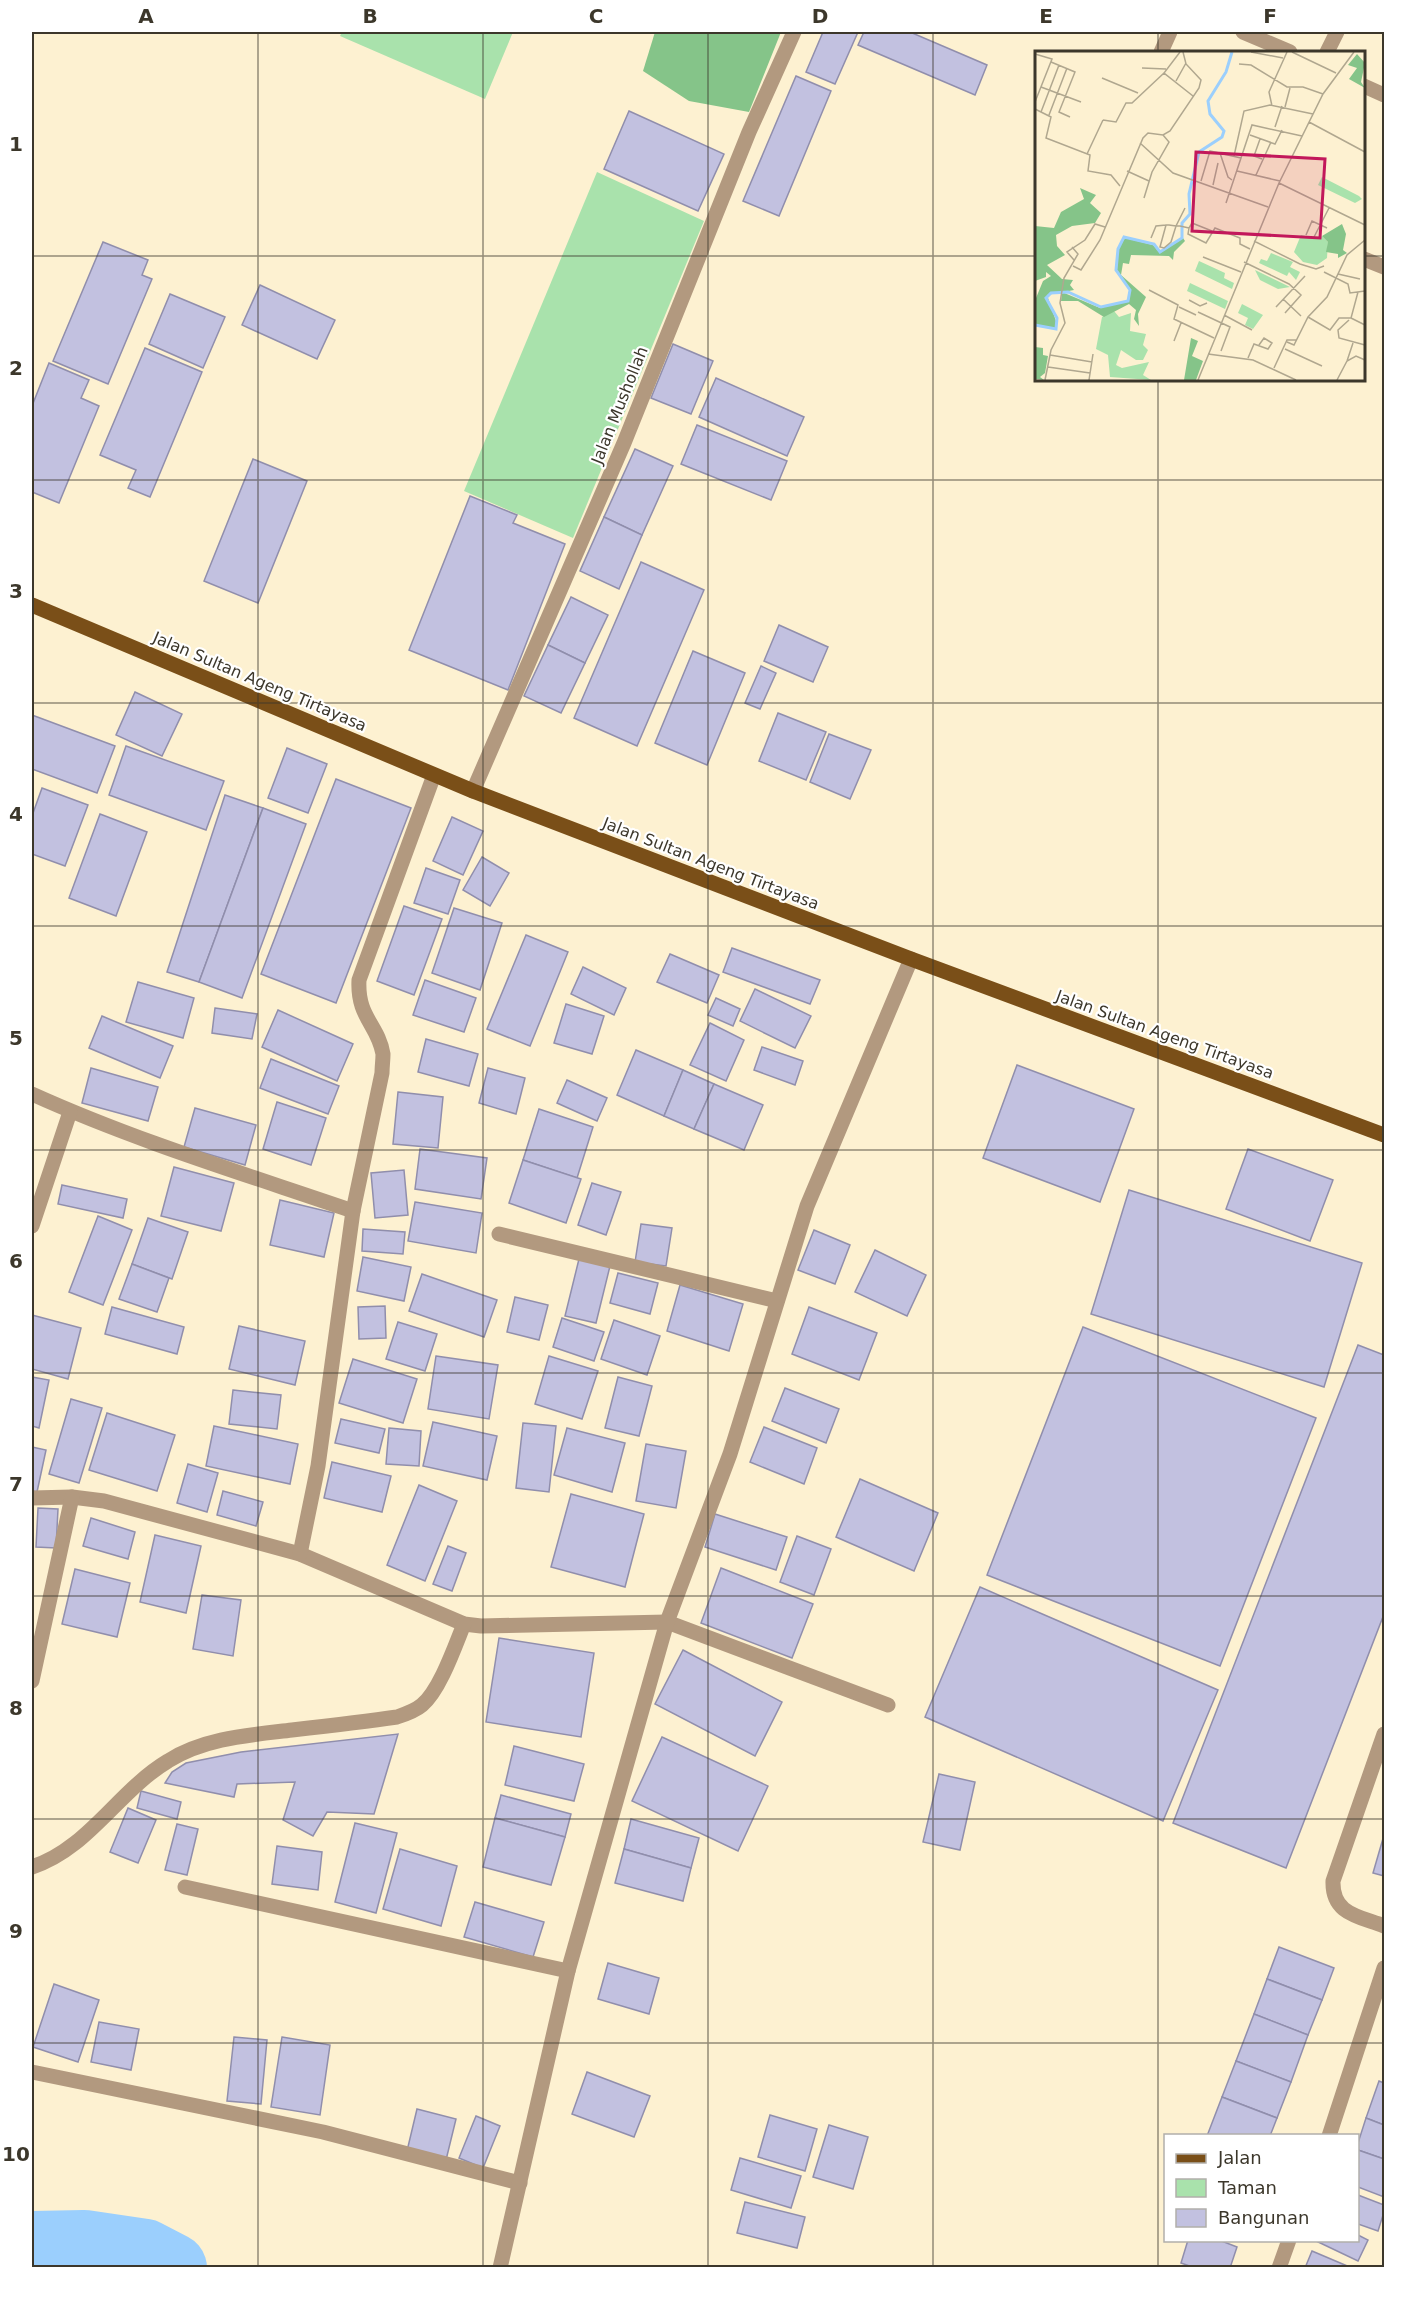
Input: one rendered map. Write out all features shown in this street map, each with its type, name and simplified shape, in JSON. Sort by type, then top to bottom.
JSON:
[{"type":"main road","name":"Jalan Sultan Ageng Tirtayasa","points":[[32,605],[473,791],[911,959],[1384,1135]]},
{"type":"street","name":"Jalan Mushollah","points":[[473,791],[624,443],[749,132],[794,32]]},
{"type":"street","points":[[1161,51],[1170,32]]},
{"type":"street","points":[[1243,32],[1288,51]]},
{"type":"street","points":[[1328,51],[1337,32]]},
{"type":"street","points":[[1365,86],[1384,95]]},
{"type":"street","points":[[1365,259],[1384,267]]},
{"type":"street","points":[[300,1554],[320,1456],[353,1211],[382,1073],[383,1054],[378,1038],[358,998],[359,980],[434,775]]},
{"type":"street","points":[[501,2268],[568,1971],[667,1622],[730,1454],[807,1206],[911,959]]},
{"type":"street","points":[[32,1094],[70,1112],[179,1153],[353,1211]]},
{"type":"street","points":[[32,1226],[70,1112]]},
{"type":"street","points":[[499,1234],[777,1301]]},
{"type":"street","points":[[32,1681],[38,1618],[72,1497]]},
{"type":"street","points":[[32,1498],[72,1497],[104,1501],[300,1554],[464,1624],[481,1626],[667,1622],[888,1705]]},
{"type":"street","points":[[32,1867],[70,1848],[122,1798],[168,1761],[198,1747],[238,1737],[397,1717],[414,1711],[425,1703],[431,1693],[449,1661],[464,1624]]},
{"type":"street","points":[[1384,1734],[1333,1881],[1333,1894],[1343,1910],[1384,1926]]},
{"type":"street","points":[[185,1887],[568,1971]]},
{"type":"street","points":[[1330,2134],[1384,1968]]},
{"type":"street","points":[[32,2072],[323,2132],[520,2183]]},
{"type":"street","points":[[1279,2268],[1289,2242]]},
{"type":"green space","points":[[342,32],[513,32],[485,99],[340,36]]},
{"type":"green space","points":[[655,32],[781,32],[749,112],[689,101],[643,71]]},
{"type":"green space","points":[[597,172],[704,221],[573,538],[464,491]]},
{"type":"building","points":[[823,32],[858,32],[835,84],[806,72]]},
{"type":"building","points":[[864,32],[910,32],[987,65],[975,95],[858,45]]},
{"type":"building","points":[[796,76],[831,91],[779,216],[743,201]]},
{"type":"building","points":[[629,111],[724,154],[698,211],[604,169]]},
{"type":"building","points":[[103,242],[148,260],[142,275],[152,279],[108,384],[53,361]]},
{"type":"building","points":[[260,285],[335,320],[317,359],[242,325]]},
{"type":"building","points":[[170,294],[225,317],[203,368],[149,344]]},
{"type":"building","points":[[673,344],[713,361],[691,414],[651,398]]},
{"type":"building","points":[[145,348],[202,372],[150,497],[128,488],[136,470],[100,455]]},
{"type":"building","points":[[49,363],[89,380],[81,398],[99,406],[59,503],[32,492],[32,406]]},
{"type":"building","points":[[716,378],[804,417],[787,456],[699,417]]},
{"type":"building","points":[[697,425],[787,461],[771,500],[681,464]]},
{"type":"building","points":[[635,449],[673,466],[642,535],[604,517]]},
{"type":"building","points":[[253,459],[307,481],[258,603],[204,581]]},
{"type":"building","points":[[470,496],[517,515],[513,523],[565,544],[508,690],[409,650]]},
{"type":"building","points":[[604,517],[642,535],[619,589],[580,571]]},
{"type":"building","points":[[641,562],[704,590],[637,746],[574,718]]},
{"type":"building","points":[[571,597],[608,615],[585,663],[548,645]]},
{"type":"building","points":[[779,625],[828,647],[813,682],[764,661]]},
{"type":"building","points":[[548,645],[585,663],[561,713],[524,696]]},
{"type":"building","points":[[693,651],[745,673],[707,765],[655,743]]},
{"type":"building","points":[[761,666],[776,673],[760,709],[745,703]]},
{"type":"building","points":[[135,692],[182,714],[162,756],[116,735]]},
{"type":"building","points":[[778,713],[826,732],[806,780],[759,761]]},
{"type":"building","points":[[32,715],[115,746],[97,793],[32,769]]},
{"type":"building","points":[[829,734],[871,750],[850,799],[810,782]]},
{"type":"building","points":[[126,746],[224,781],[206,830],[109,795]]},
{"type":"building","points":[[287,748],[327,764],[308,813],[268,798]]},
{"type":"building","points":[[336,779],[411,808],[336,1003],[261,974]]},
{"type":"building","points":[[42,788],[88,805],[65,866],[32,854],[32,816]]},
{"type":"building","points":[[225,795],[263,808],[199,982],[167,972]]},
{"type":"building","points":[[263,808],[306,824],[242,998],[199,982]]},
{"type":"building","points":[[100,814],[147,832],[116,916],[69,898]]},
{"type":"building","points":[[452,817],[483,831],[463,875],[433,861]]},
{"type":"building","points":[[482,857],[509,873],[490,906],[463,890]]},
{"type":"building","points":[[426,868],[460,880],[448,914],[414,903]]},
{"type":"building","points":[[404,906],[442,919],[414,995],[377,981]]},
{"type":"building","points":[[454,908],[502,923],[480,990],[432,973]]},
{"type":"building","points":[[526,935],[568,952],[530,1046],[487,1029]]},
{"type":"building","points":[[732,948],[820,980],[810,1004],[723,972]]},
{"type":"building","points":[[670,954],[719,975],[707,1003],[657,982]]},
{"type":"building","points":[[583,967],[626,988],[614,1015],[571,994]]},
{"type":"building","points":[[425,980],[476,998],[464,1032],[413,1015]]},
{"type":"building","points":[[138,982],[194,998],[183,1038],[126,1022]]},
{"type":"building","points":[[755,989],[811,1016],[795,1048],[740,1021]]},
{"type":"building","points":[[716,998],[740,1009],[733,1026],[708,1015]]},
{"type":"building","points":[[566,1004],[604,1016],[592,1054],[554,1043]]},
{"type":"building","points":[[215,1008],[257,1014],[252,1039],[212,1033]]},
{"type":"building","points":[[278,1010],[353,1044],[337,1081],[262,1047]]},
{"type":"building","points":[[102,1016],[173,1046],[160,1078],[89,1048]]},
{"type":"building","points":[[710,1023],[744,1040],[726,1081],[690,1065]]},
{"type":"building","points":[[426,1039],[478,1054],[469,1086],[418,1072]]},
{"type":"building","points":[[762,1047],[803,1061],[795,1085],[754,1070]]},
{"type":"building","points":[[636,1050],[683,1070],[664,1116],[617,1095]]},
{"type":"building","points":[[271,1059],[339,1086],[328,1114],[260,1088]]},
{"type":"building","points":[[1017,1065],[1134,1109],[1100,1202],[983,1158]]},
{"type":"building","points":[[91,1068],[158,1087],[148,1121],[82,1103]]},
{"type":"building","points":[[488,1068],[525,1078],[516,1114],[479,1103]]},
{"type":"building","points":[[683,1070],[714,1084],[694,1129],[664,1116]]},
{"type":"building","points":[[567,1080],[607,1098],[597,1121],[557,1103]]},
{"type":"building","points":[[714,1084],[763,1105],[744,1150],[694,1129]]},
{"type":"building","points":[[398,1092],[443,1097],[438,1148],[393,1144]]},
{"type":"building","points":[[277,1102],[326,1118],[311,1165],[263,1149]]},
{"type":"building","points":[[195,1108],[256,1125],[245,1165],[184,1147]]},
{"type":"building","points":[[539,1109],[593,1127],[577,1178],[523,1160]]},
{"type":"building","points":[[420,1149],[487,1158],[481,1199],[415,1189]]},
{"type":"building","points":[[1248,1149],[1333,1180],[1310,1241],[1226,1209]]},
{"type":"building","points":[[523,1160],[581,1179],[566,1223],[509,1203]]},
{"type":"building","points":[[174,1167],[234,1183],[221,1231],[161,1216]]},
{"type":"building","points":[[404,1170],[408,1215],[375,1218],[371,1173]]},
{"type":"building","points":[[592,1183],[621,1192],[606,1235],[578,1225]]},
{"type":"building","points":[[62,1185],[127,1199],[123,1218],[58,1204]]},
{"type":"building","points":[[1129,1190],[1362,1263],[1324,1387],[1091,1314]]},
{"type":"building","points":[[280,1200],[334,1213],[324,1257],[270,1245]]},
{"type":"building","points":[[415,1202],[482,1213],[476,1253],[408,1241]]},
{"type":"building","points":[[98,1216],[132,1230],[103,1305],[69,1292]]},
{"type":"building","points":[[148,1218],[188,1232],[172,1279],[132,1264]]},
{"type":"building","points":[[641,1224],[672,1228],[666,1266],[635,1262]]},
{"type":"building","points":[[363,1229],[405,1232],[403,1254],[362,1251]]},
{"type":"building","points":[[814,1230],[850,1245],[835,1284],[798,1270]]},
{"type":"building","points":[[875,1250],[926,1275],[907,1316],[855,1292]]},
{"type":"building","points":[[363,1257],[411,1267],[404,1301],[357,1291]]},
{"type":"building","points":[[579,1259],[610,1266],[596,1323],[565,1316]]},
{"type":"building","points":[[132,1264],[169,1278],[157,1312],[119,1299]]},
{"type":"building","points":[[618,1273],[658,1283],[650,1314],[610,1303]]},
{"type":"building","points":[[422,1274],[497,1300],[484,1337],[409,1311]]},
{"type":"building","points":[[680,1285],[743,1304],[729,1351],[667,1331]]},
{"type":"building","points":[[515,1297],[548,1305],[539,1340],[507,1332]]},
{"type":"building","points":[[385,1306],[386,1338],[359,1339],[358,1307]]},
{"type":"building","points":[[112,1307],[184,1327],[177,1354],[105,1334]]},
{"type":"building","points":[[809,1307],[877,1333],[859,1380],[792,1354]]},
{"type":"building","points":[[32,1315],[81,1328],[68,1379],[32,1369]]},
{"type":"building","points":[[562,1318],[604,1332],[594,1361],[553,1347]]},
{"type":"building","points":[[614,1320],[660,1336],[647,1375],[601,1359]]},
{"type":"building","points":[[398,1322],[437,1334],[425,1371],[386,1359]]},
{"type":"building","points":[[239,1326],[305,1341],[295,1385],[229,1369]]},
{"type":"building","points":[[1083,1327],[1316,1418],[1220,1666],[987,1575]]},
{"type":"building","points":[[1358,1345],[1384,1355],[1384,1614],[1286,1868],[1173,1823]]},
{"type":"building","points":[[436,1356],[498,1365],[489,1419],[428,1409]]},
{"type":"building","points":[[549,1356],[598,1371],[582,1419],[535,1404]]},
{"type":"building","points":[[353,1359],[417,1379],[403,1423],[339,1403]]},
{"type":"building","points":[[32,1377],[49,1380],[39,1428],[32,1426]]},
{"type":"building","points":[[618,1377],[652,1386],[639,1436],[605,1428]]},
{"type":"building","points":[[785,1388],[839,1409],[826,1443],[772,1421]]},
{"type":"building","points":[[233,1390],[281,1395],[277,1429],[229,1424]]},
{"type":"building","points":[[71,1399],[102,1408],[79,1483],[49,1474]]},
{"type":"building","points":[[107,1413],[175,1435],[157,1491],[89,1470]]},
{"type":"building","points":[[341,1419],[385,1429],[379,1453],[335,1443]]},
{"type":"building","points":[[433,1422],[497,1436],[487,1480],[423,1466]]},
{"type":"building","points":[[523,1423],[556,1426],[549,1492],[516,1488]]},
{"type":"building","points":[[214,1426],[298,1444],[290,1484],[206,1466]]},
{"type":"building","points":[[764,1427],[817,1448],[804,1484],[750,1462]]},
{"type":"building","points":[[389,1428],[421,1431],[419,1466],[386,1464]]},
{"type":"building","points":[[567,1428],[625,1443],[612,1492],[554,1475]]},
{"type":"building","points":[[646,1444],[686,1451],[676,1508],[636,1501]]},
{"type":"building","points":[[32,1447],[46,1450],[37,1492],[32,1491]]},
{"type":"building","points":[[332,1462],[391,1476],[382,1512],[324,1498]]},
{"type":"building","points":[[188,1464],[218,1473],[207,1512],[177,1503]]},
{"type":"building","points":[[860,1479],[938,1513],[914,1571],[836,1537]]},
{"type":"building","points":[[419,1485],[457,1501],[425,1581],[387,1565]]},
{"type":"building","points":[[223,1491],[263,1502],[256,1526],[217,1515]]},
{"type":"building","points":[[571,1494],[644,1514],[625,1587],[551,1567]]},
{"type":"building","points":[[38,1508],[58,1509],[56,1548],[36,1547]]},
{"type":"building","points":[[715,1514],[787,1537],[776,1570],[705,1547]]},
{"type":"building","points":[[91,1518],[135,1532],[128,1559],[83,1546]]},
{"type":"building","points":[[155,1535],[201,1546],[186,1613],[140,1602]]},
{"type":"building","points":[[797,1536],[831,1549],[814,1595],[780,1582]]},
{"type":"building","points":[[448,1546],[466,1553],[452,1591],[433,1584]]},
{"type":"building","points":[[721,1568],[813,1604],[792,1658],[701,1623]]},
{"type":"building","points":[[75,1569],[130,1583],[117,1637],[62,1624]]},
{"type":"building","points":[[980,1587],[1218,1690],[1163,1821],[925,1717]]},
{"type":"building","points":[[202,1595],[241,1600],[233,1656],[193,1649]]},
{"type":"building","points":[[499,1638],[594,1653],[581,1737],[486,1722]]},
{"type":"building","points":[[683,1650],[782,1702],[755,1756],[655,1704]]},
{"type":"building","points":[[398,1734],[374,1814],[327,1812],[313,1836],[283,1820],[295,1782],[237,1784],[234,1797],[165,1783],[172,1772],[186,1763],[241,1752]]},
{"type":"building","points":[[662,1737],[768,1786],[738,1851],[632,1801]]},
{"type":"building","points":[[514,1746],[584,1764],[574,1801],[505,1785]]},
{"type":"building","points":[[939,1774],[975,1782],[960,1850],[923,1842]]},
{"type":"building","points":[[141,1791],[181,1802],[177,1819],[137,1808]]},
{"type":"building","points":[[501,1795],[571,1814],[565,1837],[495,1818]]},
{"type":"building","points":[[128,1808],[156,1820],[138,1863],[110,1852]]},
{"type":"building","points":[[495,1818],[565,1837],[551,1885],[483,1867]]},
{"type":"building","points":[[631,1819],[699,1838],[691,1868],[624,1849]]},
{"type":"building","points":[[355,1823],[397,1833],[376,1913],[335,1902]]},
{"type":"building","points":[[177,1824],[198,1829],[187,1875],[165,1870]]},
{"type":"building","points":[[1384,1835],[1384,1876],[1373,1873]]},
{"type":"building","points":[[277,1846],[322,1852],[318,1890],[272,1884]]},
{"type":"building","points":[[400,1849],[457,1866],[441,1926],[383,1909]]},
{"type":"building","points":[[624,1849],[691,1868],[683,1901],[615,1883]]},
{"type":"building","points":[[475,1902],[544,1922],[533,1957],[464,1937]]},
{"type":"building","points":[[1279,1947],[1334,1968],[1322,2000],[1267,1979]]},
{"type":"building","points":[[608,1963],[659,1978],[649,2014],[598,1999]]},
{"type":"building","points":[[1267,1979],[1322,2000],[1308,2035],[1254,2014]]},
{"type":"building","points":[[54,1984],[99,2000],[78,2062],[33,2047]]},
{"type":"building","points":[[1254,2014],[1308,2035],[1291,2082],[1236,2061]]},
{"type":"building","points":[[99,2022],[139,2029],[131,2070],[91,2062]]},
{"type":"building","points":[[234,2037],[267,2040],[261,2104],[227,2101]]},
{"type":"building","points":[[282,2037],[330,2045],[320,2115],[271,2107]]},
{"type":"building","points":[[1236,2061],[1291,2082],[1277,2118],[1222,2097]]},
{"type":"building","points":[[587,2072],[650,2096],[634,2137],[572,2114]]},
{"type":"building","points":[[1379,2081],[1384,2083],[1384,2125],[1366,2118]]},
{"type":"building","points":[[1222,2097],[1277,2118],[1271,2134],[1208,2134]]},
{"type":"building","points":[[417,2109],[456,2119],[446,2160],[407,2151]]},
{"type":"building","points":[[770,2115],[817,2129],[805,2171],[758,2157]]},
{"type":"building","points":[[476,2116],[500,2126],[483,2168],[459,2158]]},
{"type":"building","points":[[1366,2118],[1384,2125],[1384,2159],[1359,2150],[1359,2140]]},
{"type":"building","points":[[829,2125],[868,2137],[853,2189],[813,2177]]},
{"type":"building","points":[[1359,2150],[1384,2159],[1384,2197],[1359,2187]]},
{"type":"building","points":[[740,2158],[801,2176],[791,2208],[731,2190]]},
{"type":"building","points":[[1359,2195],[1384,2205],[1378,2231],[1359,2224]]},
{"type":"building","points":[[745,2202],[805,2217],[797,2248],[737,2233]]},
{"type":"building","points":[[1359,2236],[1368,2240],[1358,2261],[1318,2242],[1359,2242]]},
{"type":"building","points":[[1187,2242],[1224,2242],[1237,2247],[1230,2268],[1195,2268],[1181,2263]]},
{"type":"building","points":[[1312,2251],[1352,2268],[1305,2268]]},
{"type":"waterway","points":[[32,2246],[84,2245],[145,2254],[172,2268]]}]
